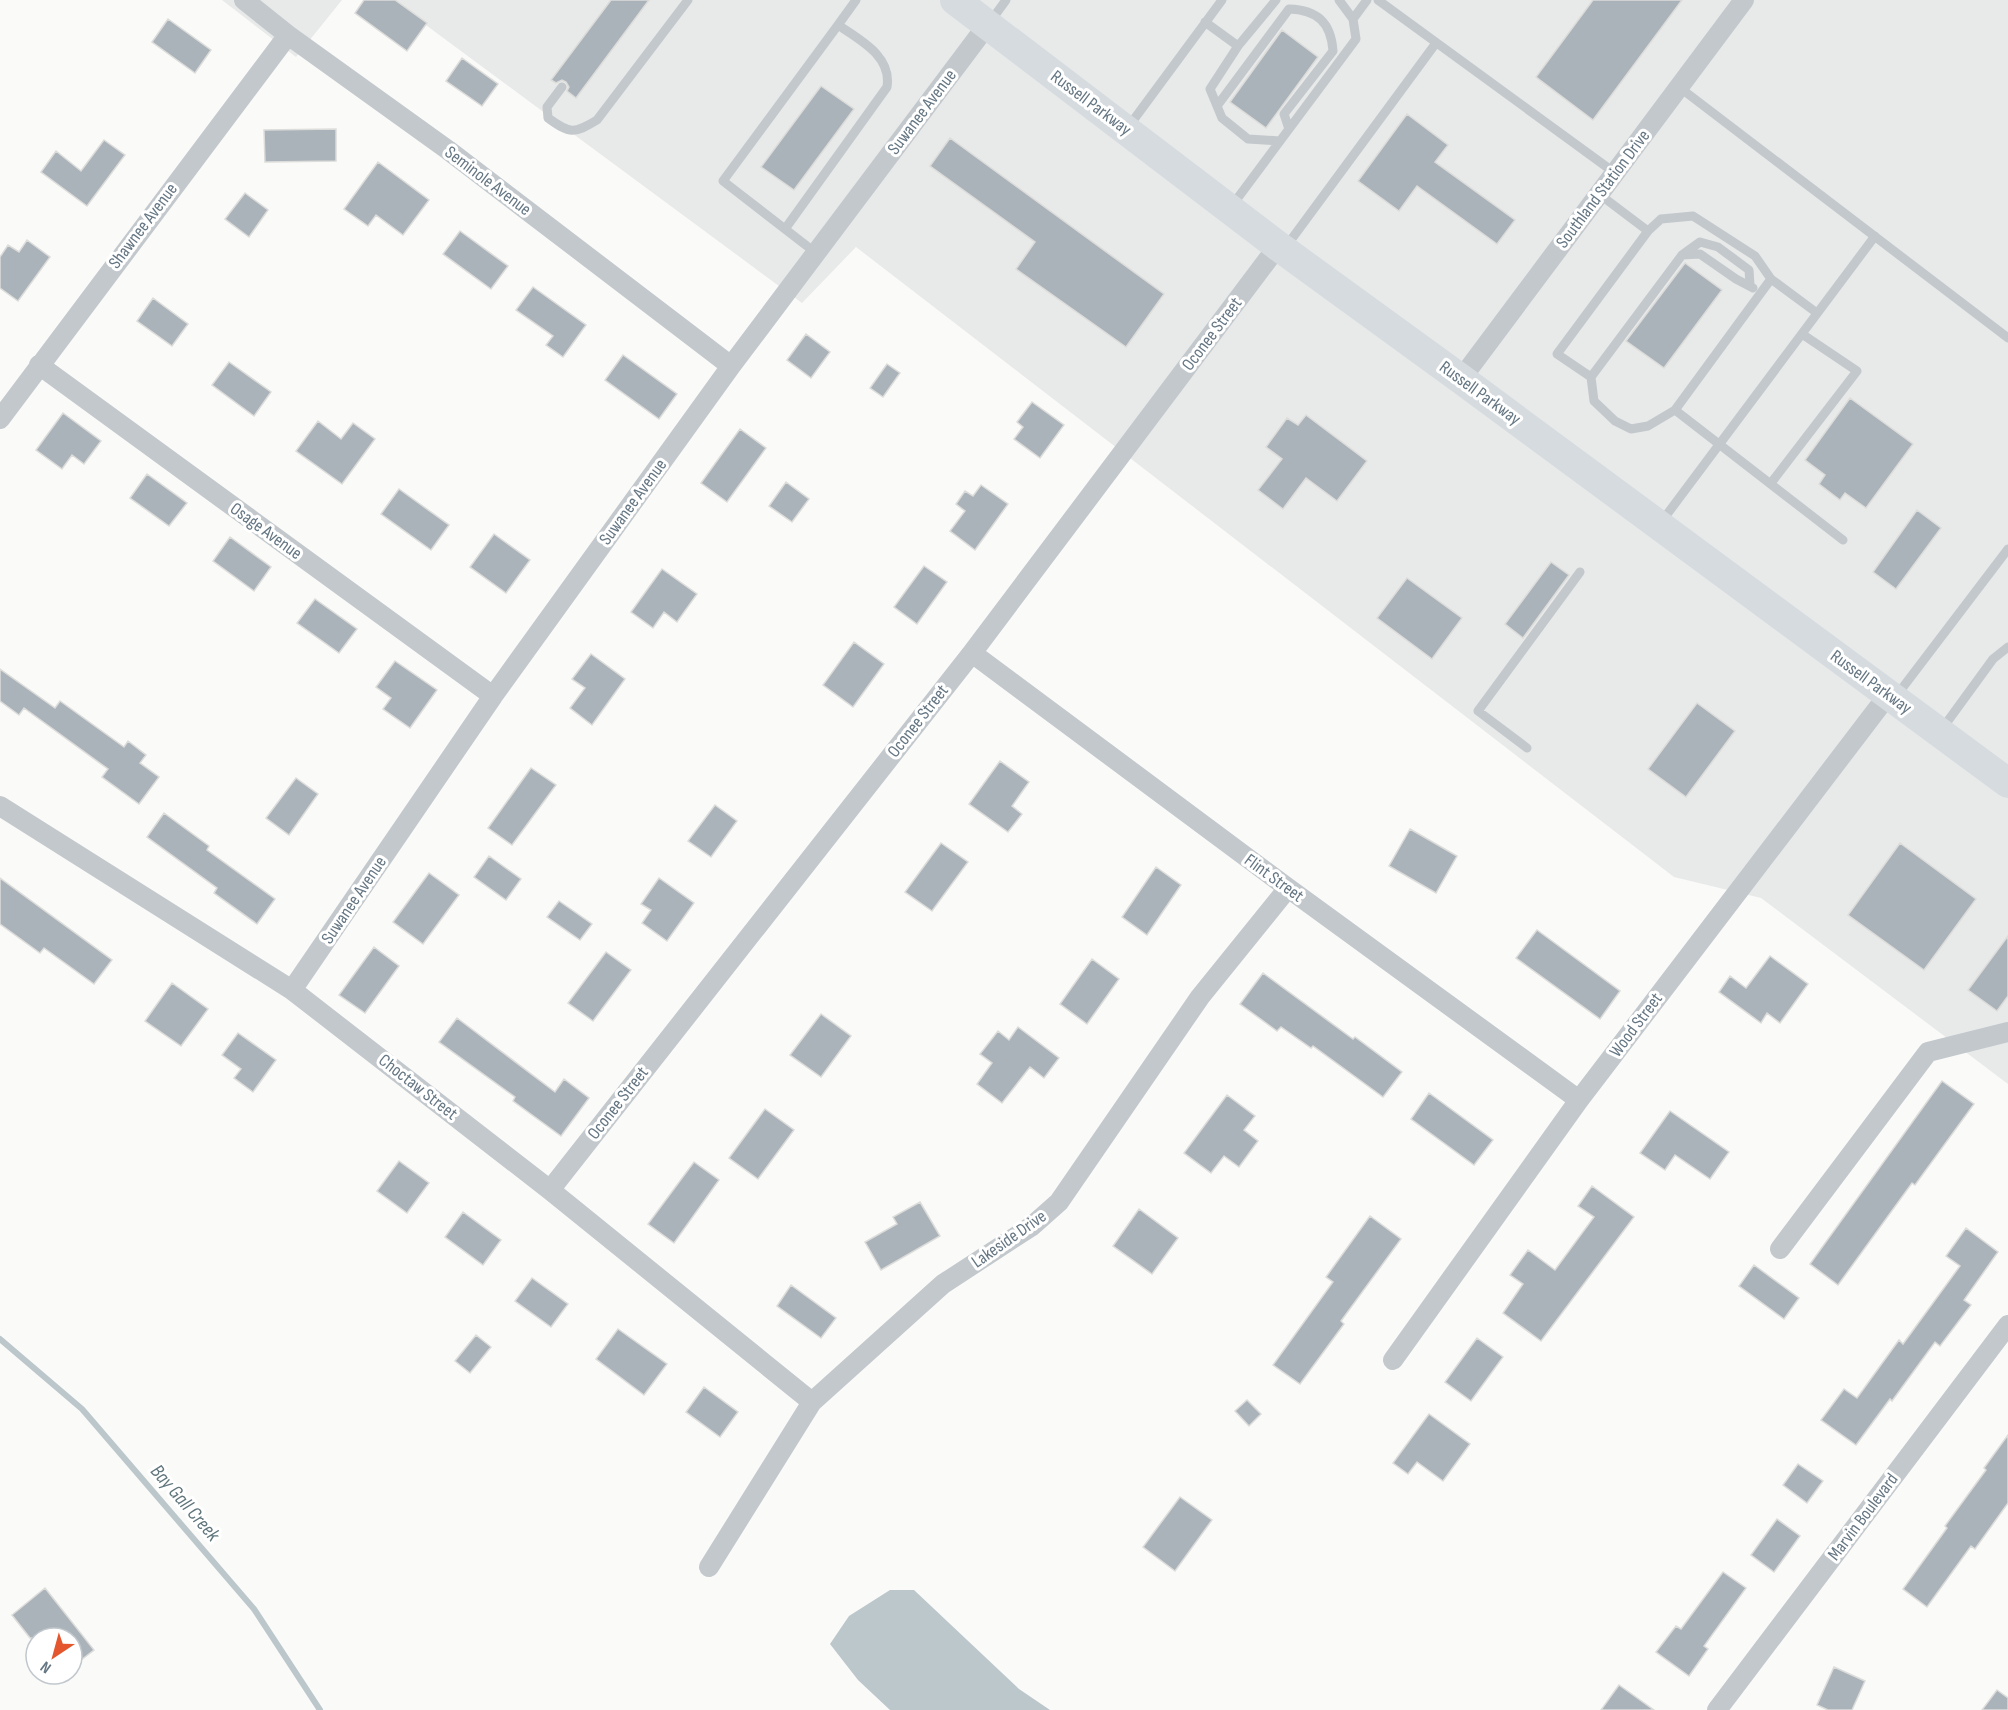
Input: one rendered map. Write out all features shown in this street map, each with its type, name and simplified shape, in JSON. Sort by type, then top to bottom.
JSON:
[{"type":"main road","name":"Russell Parkway","points":[[955,0],[1281,248],[2008,783]]},
{"type":"street","name":"Seminole Avenue","points":[[244,0],[288,35],[448,150],[731,366]]},
{"type":"street","name":"Southland Station Drive","points":[[1461,379],[1744,0]]},
{"type":"street","name":"Suwanee Avenue","points":[[292,990],[493,696],[731,366],[988,24]]},
{"type":"street","name":"Shawnee Avenue","points":[[0,419],[288,35]]},
{"type":"street","name":"Oconee Street","points":[[550,1190],[972,653],[1281,248]]},
{"type":"street","name":"Osage Avenue","points":[[39,365],[493,696]]},
{"type":"street","name":"Flint Street","points":[[972,653],[1288,888],[1579,1100]]},
{"type":"street","name":"Wood Street","points":[[1393,1360],[1579,1100],[1891,697]]},
{"type":"street","name":"Choctaw Street","points":[[0,806],[292,990],[550,1190],[812,1402]]},
{"type":"street","name":"Lakeside Drive","points":[[709,1567],[812,1402],[943,1284],[1032,1226],[1059,1202],[1200,997],[1288,888]]},
{"type":"street","points":[[1780,1248],[1928,1052],[2008,1032]]},
{"type":"street","name":"Marvin Boulevard","points":[[1717,1710],[2008,1325]]},
{"type":"lane","points":[[561,87],[547,107],[549,118],[564,130],[574,131],[597,120],[688,0]]},
{"type":"lane","points":[[816,252],[723,181],[856,0]]},
{"type":"lane","points":[[988,24],[1006,0]]},
{"type":"lane","points":[[1126,129],[1222,0]]},
{"type":"lane","points":[[1276,0],[1238,46],[1209,89],[1222,118],[1248,139],[1280,141]]},
{"type":"lane","points":[[1230,209],[1356,39],[1353,19],[1339,0]]},
{"type":"lane","points":[[1353,19],[1367,0]]},
{"type":"lane","points":[[1378,0],[1615,173]]},
{"type":"lane","points":[[1217,106],[1289,9],[1306,10],[1321,18],[1332,37],[1333,51],[1284,114],[1289,129]]},
{"type":"lane","points":[[1205,22],[1238,46]]},
{"type":"lane","points":[[785,229],[887,87],[885,65],[874,51],[838,25]]},
{"type":"lane","points":[[1281,248],[1436,43]]},
{"type":"lane","points":[[1679,87],[2008,338]]},
{"type":"lane","points":[[1599,194],[1648,231]]},
{"type":"lane","points":[[1771,279],[1675,410],[1648,426],[1631,429],[1616,421],[1594,401],[1590,377],[1557,354],[1648,231],[1661,219],[1693,216],[1755,256],[1771,279],[1817,313]]},
{"type":"lane","points":[[1659,525],[1875,236]]},
{"type":"lane","points":[[1590,377],[1682,255],[1700,242],[1718,248],[1749,270],[1750,285]]},
{"type":"lane","points":[[1682,255],[1700,254],[1736,279],[1750,285],[1759,294]]},
{"type":"lane","points":[[1770,483],[1857,371],[1802,334]]},
{"type":"lane","points":[[1675,410],[1843,540]]},
{"type":"lane","points":[[1891,697],[2008,549]]},
{"type":"lane","points":[[1527,748],[1478,711],[1580,572]]},
{"type":"lane","points":[[1939,733],[1993,659],[2008,647]]},
{"type":"shaded area","points":[[222,0],[342,0],[296,57]]},
{"type":"shaded area","points":[[392,0],[2008,0],[2008,1084],[1761,898],[1674,877],[856,247],[802,303]]},
{"type":"shaded area","points":[[890,1590],[914,1590],[1019,1689],[1050,1710],[890,1710],[858,1680],[830,1644],[849,1616]]},
{"type":"building","points":[[364,0],[395,0],[427,23],[407,51],[355,13]]},
{"type":"building","points":[[611,0],[649,0],[576,98],[567,91],[569,87],[566,82],[562,80],[556,83],[551,80]]},
{"type":"building","points":[[1593,0],[1682,0],[1593,120],[1536,77]]},
{"type":"building","points":[[168,19],[211,50],[195,73],[152,42]]},
{"type":"building","points":[[1282,30],[1318,57],[1266,128],[1230,102]]},
{"type":"building","points":[[462,58],[498,84],[482,106],[446,81]]},
{"type":"building","points":[[821,86],[854,109],[794,190],[761,167]]},
{"type":"building","points":[[1407,114],[1448,145],[1435,162],[1515,220],[1497,244],[1417,186],[1399,211],[1358,181]]},
{"type":"building","points":[[336,129],[336,161],[265,162],[264,130]]},
{"type":"building","points":[[950,138],[1164,294],[1126,347],[1016,269],[1035,242],[930,166]]},
{"type":"building","points":[[104,140],[125,155],[87,206],[41,172],[56,151],[81,171]]},
{"type":"building","points":[[378,162],[429,200],[403,235],[376,215],[368,226],[344,209]]},
{"type":"building","points":[[245,193],[268,210],[249,237],[225,219]]},
{"type":"building","points":[[460,231],[508,266],[491,289],[443,254]]},
{"type":"building","points":[[27,240],[50,257],[18,301],[0,288],[0,257],[8,245],[19,252]]},
{"type":"building","points":[[1685,263],[1722,290],[1664,368],[1626,341]]},
{"type":"building","points":[[533,287],[586,325],[563,357],[546,345],[553,336],[516,310]]},
{"type":"building","points":[[153,298],[188,324],[172,346],[137,321]]},
{"type":"building","points":[[806,334],[830,352],[811,378],[787,360]]},
{"type":"building","points":[[623,355],[677,394],[659,419],[605,380]]},
{"type":"building","points":[[229,362],[271,392],[254,416],[212,385]]},
{"type":"building","points":[[887,364],[900,373],[883,397],[870,388]]},
{"type":"building","points":[[1850,398],[1913,444],[1866,508],[1845,493],[1840,500],[1819,484],[1825,475],[1805,460]]},
{"type":"building","points":[[1032,402],[1064,425],[1040,458],[1014,439],[1023,427],[1017,422]]},
{"type":"building","points":[[63,413],[101,441],[84,464],[72,455],[62,469],[36,450]]},
{"type":"building","points":[[1306,415],[1367,461],[1337,501],[1306,478],[1283,509],[1258,490],[1282,459],[1266,447],[1287,418],[1298,425]]},
{"type":"building","points":[[318,421],[341,439],[353,423],[375,439],[342,484],[296,451]]},
{"type":"building","points":[[740,429],[766,448],[727,502],[701,483]]},
{"type":"building","points":[[147,474],[187,503],[169,526],[130,498]]},
{"type":"building","points":[[786,482],[809,499],[792,522],[769,506]]},
{"type":"building","points":[[981,485],[1008,504],[975,550],[950,531],[965,511],[956,504],[965,491],[973,496]]},
{"type":"building","points":[[399,489],[449,525],[431,550],[381,514]]},
{"type":"building","points":[[1917,510],[1941,528],[1896,589],[1873,572]]},
{"type":"building","points":[[494,534],[530,560],[506,593],[470,567]]},
{"type":"building","points":[[230,537],[271,567],[254,591],[213,561]]},
{"type":"building","points":[[1551,562],[1569,575],[1523,638],[1505,624]]},
{"type":"building","points":[[924,566],[947,582],[917,624],[894,607]]},
{"type":"building","points":[[662,569],[697,594],[677,622],[664,612],[653,628],[631,612]]},
{"type":"building","points":[[1407,578],[1462,618],[1432,659],[1377,618]]},
{"type":"building","points":[[315,599],[357,629],[339,653],[297,623]]},
{"type":"building","points":[[854,642],[884,664],[853,707],[823,685]]},
{"type":"building","points":[[591,654],[625,679],[592,725],[570,708],[585,688],[572,679]]},
{"type":"building","points":[[395,661],[437,690],[410,728],[383,709],[391,698],[376,687]]},
{"type":"building","points":[[0,669],[55,708],[60,701],[124,747],[128,741],[146,755],[140,763],[159,777],[139,804],[102,777],[108,769],[24,708],[19,715],[0,701]]},
{"type":"building","points":[[1697,703],[1735,731],[1686,797],[1648,769]]},
{"type":"building","points":[[1000,761],[1029,782],[1012,806],[1022,814],[1008,832],[969,804]]},
{"type":"building","points":[[531,768],[556,785],[512,845],[488,828]]},
{"type":"building","points":[[296,778],[318,794],[289,835],[266,818]]},
{"type":"building","points":[[715,805],[737,821],[711,857],[688,841]]},
{"type":"building","points":[[164,813],[209,846],[207,850],[275,899],[257,924],[214,893],[217,888],[147,837]]},
{"type":"building","points":[[1410,829],[1457,856],[1436,893],[1389,866]]},
{"type":"building","points":[[941,843],[968,862],[932,911],[905,892]]},
{"type":"building","points":[[1900,843],[1976,899],[1924,970],[1848,915]]},
{"type":"building","points":[[489,856],[521,879],[506,900],[474,877]]},
{"type":"building","points":[[1156,867],[1181,885],[1147,935],[1122,917]]},
{"type":"building","points":[[429,873],[459,895],[423,944],[393,922]]},
{"type":"building","points":[[0,878],[112,960],[94,984],[44,948],[40,953],[0,924]]},
{"type":"building","points":[[659,878],[694,903],[667,941],[642,923],[651,910],[641,904]]},
{"type":"building","points":[[559,901],[592,924],[580,940],[547,917]]},
{"type":"building","points":[[1537,930],[1620,991],[1600,1019],[1516,958]]},
{"type":"building","points":[[2008,936],[2008,996],[1997,1011],[1968,990]]},
{"type":"building","points":[[374,947],[399,966],[365,1013],[339,995]]},
{"type":"building","points":[[606,952],[631,970],[593,1021],[568,1003]]},
{"type":"building","points":[[1770,956],[1808,984],[1780,1023],[1767,1013],[1761,1023],[1719,992],[1730,976],[1746,988]]},
{"type":"building","points":[[1092,959],[1119,979],[1087,1024],[1060,1004]]},
{"type":"building","points":[[1263,973],[1402,1072],[1383,1097],[1313,1046],[1311,1048],[1281,1027],[1277,1031],[1240,1004]]},
{"type":"building","points":[[172,983],[208,1009],[181,1046],[145,1021]]},
{"type":"building","points":[[821,1014],[851,1036],[821,1077],[790,1055]]},
{"type":"building","points":[[457,1018],[555,1092],[564,1079],[589,1098],[561,1136],[513,1101],[515,1097],[439,1042]]},
{"type":"building","points":[[1018,1027],[1059,1058],[1044,1078],[1030,1067],[1002,1103],[977,1084],[992,1063],[980,1054],[998,1031],[1009,1040]]},
{"type":"building","points":[[238,1033],[276,1060],[253,1092],[234,1078],[241,1069],[222,1055]]},
{"type":"building","points":[[1942,1081],[1974,1104],[1915,1185],[1912,1183],[1838,1285],[1810,1264]]},
{"type":"building","points":[[1429,1093],[1493,1140],[1474,1165],[1411,1119]]},
{"type":"building","points":[[1227,1095],[1255,1116],[1244,1130],[1258,1141],[1239,1167],[1224,1156],[1211,1173],[1184,1153]]},
{"type":"building","points":[[765,1109],[794,1130],[758,1179],[729,1158]]},
{"type":"building","points":[[1670,1111],[1729,1152],[1710,1179],[1675,1155],[1665,1170],[1640,1153]]},
{"type":"building","points":[[399,1161],[429,1183],[407,1213],[377,1191]]},
{"type":"building","points":[[694,1162],[719,1180],[674,1243],[648,1224]]},
{"type":"building","points":[[1592,1186],[1634,1217],[1541,1341],[1503,1313],[1523,1284],[1510,1275],[1528,1250],[1555,1270],[1594,1217],[1578,1206]]},
{"type":"building","points":[[920,1202],[940,1236],[881,1270],[865,1242],[897,1224],[893,1217]]},
{"type":"building","points":[[1139,1209],[1178,1238],[1152,1274],[1113,1246]]},
{"type":"building","points":[[463,1212],[501,1240],[483,1265],[445,1237]]},
{"type":"building","points":[[1370,1216],[1401,1239],[1341,1321],[1344,1324],[1300,1384],[1273,1365],[1333,1282],[1326,1277]]},
{"type":"building","points":[[1966,1228],[1998,1252],[1964,1300],[1971,1305],[1940,1346],[1935,1342],[1856,1445],[1821,1420],[1844,1389],[1857,1398],[1899,1340],[1903,1344],[1960,1266],[1946,1256]]},
{"type":"building","points":[[1754,1265],[1799,1298],[1784,1319],[1739,1286]]},
{"type":"building","points":[[532,1278],[568,1304],[551,1327],[515,1301]]},
{"type":"building","points":[[791,1285],[836,1318],[821,1338],[777,1306]]},
{"type":"building","points":[[618,1329],[667,1364],[644,1395],[596,1359]]},
{"type":"building","points":[[476,1335],[491,1347],[470,1373],[455,1361]]},
{"type":"building","points":[[1477,1338],[1503,1357],[1471,1401],[1445,1382]]},
{"type":"building","points":[[704,1387],[738,1412],[720,1437],[686,1412]]},
{"type":"building","points":[[1247,1400],[1261,1414],[1249,1426],[1235,1411]]},
{"type":"building","points":[[1429,1414],[1470,1444],[1443,1481],[1417,1462],[1408,1474],[1393,1463]]},
{"type":"building","points":[[2008,1435],[2008,1503],[1975,1549],[1971,1546],[1927,1607],[1903,1589],[1947,1528],[1945,1526],[1986,1470],[1984,1468]]},
{"type":"building","points":[[1798,1464],[1823,1481],[1807,1503],[1783,1485]]},
{"type":"building","points":[[1180,1497],[1212,1520],[1175,1571],[1143,1547]]},
{"type":"building","points":[[1777,1519],[1800,1536],[1774,1572],[1751,1555]]},
{"type":"building","points":[[1723,1572],[1746,1588],[1704,1646],[1708,1649],[1689,1676],[1656,1652],[1676,1626],[1681,1629]]},
{"type":"building","points":[[45,1588],[75,1626],[24,1626],[24,1630],[12,1615]]},
{"type":"building","points":[[84,1637],[94,1650],[84,1658]]},
{"type":"building","points":[[1834,1667],[1865,1681],[1852,1710],[1828,1710],[1817,1705]]},
{"type":"building","points":[[1619,1685],[1654,1710],[1601,1710]]},
{"type":"building","points":[[1997,1690],[2008,1698],[2008,1710],[1982,1710]]},
{"type":"waterway","name":"Bay Gall Creek","points":[[0,1339],[82,1409],[254,1609],[320,1710]]}]
